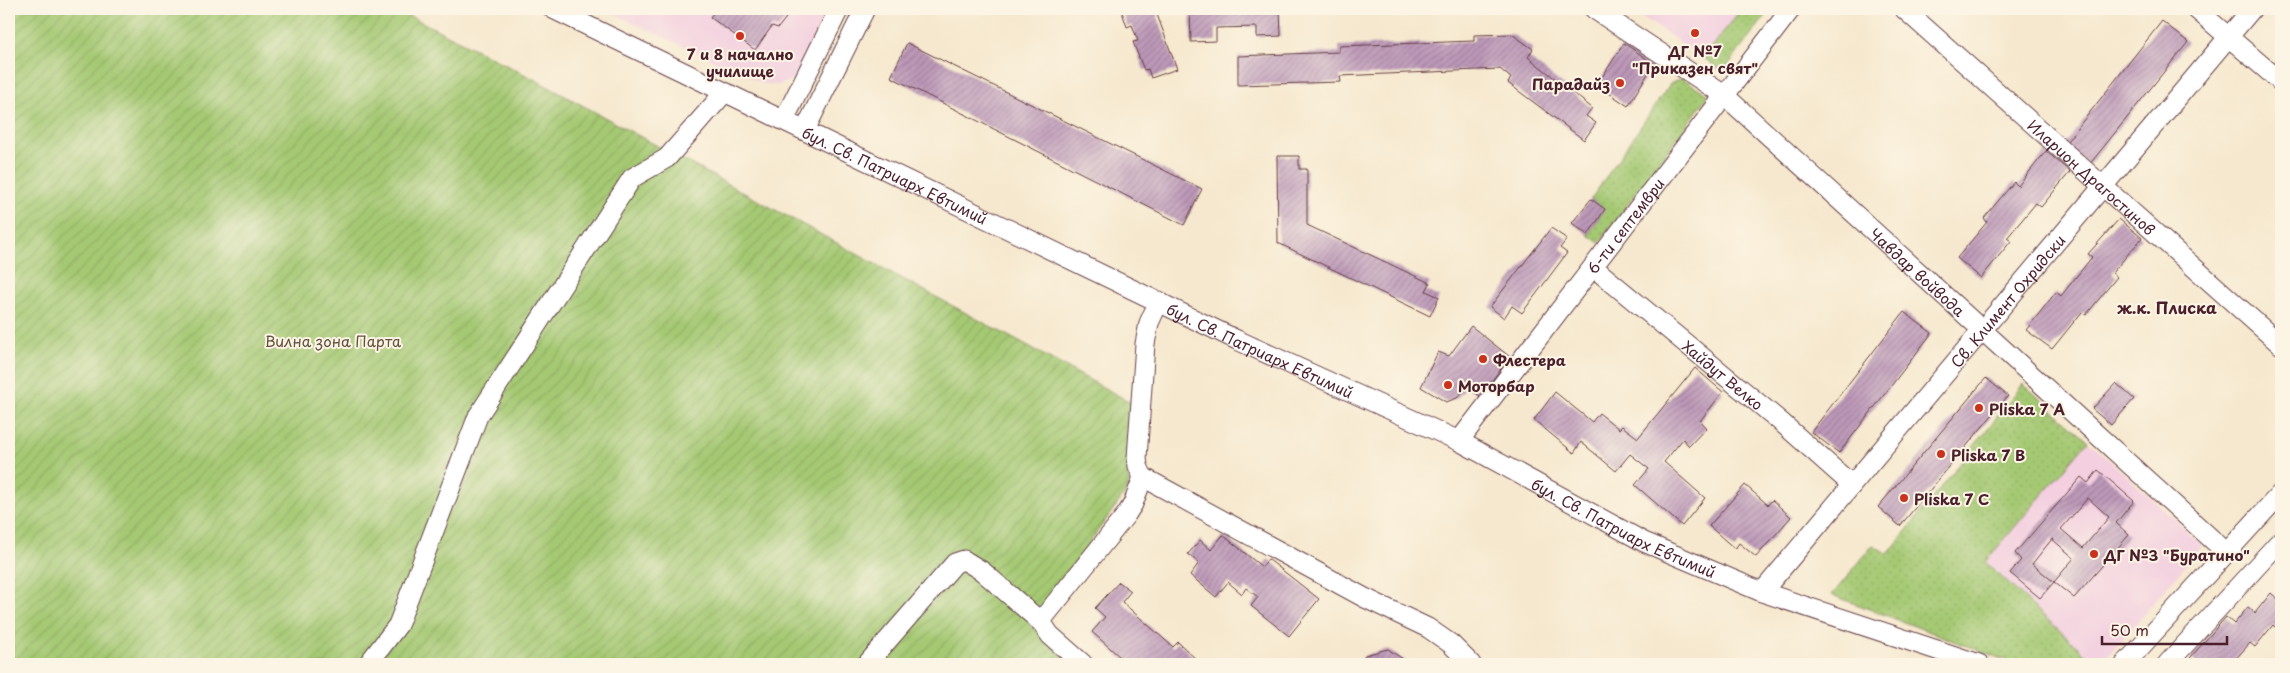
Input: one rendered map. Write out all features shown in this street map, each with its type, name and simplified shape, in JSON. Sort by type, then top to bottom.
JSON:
[{"type":"street","name":"бул. Св. Патриарх Евтимий","points":[[553,9],[1237,340],[1459,441],[1644,542],[1762,592],[1979,664]]},
{"type":"street","points":[[784,120],[839,9]]},
{"type":"street","points":[[805,130],[865,9]]},
{"type":"street","name":"Чавдар войвода","points":[[1594,9],[1724,95],[2227,553]]},
{"type":"street","name":"6-ти септември","points":[[1459,441],[1791,9]]},
{"type":"street","name":"Иларион Драгостинов","points":[[1904,9],[2281,345]]},
{"type":"street","points":[[2196,9],[2281,82]]},
{"type":"street","name":"Св. Климент Охридски","points":[[1762,592],[2252,9]]},
{"type":"street","points":[[368,664],[398,624],[478,416],[632,178],[668,158],[724,93]]},
{"type":"street","name":"Хайдут Велко","points":[[1593,267],[1782,422],[1852,485]]},
{"type":"street","points":[[1158,302],[1149,323],[1145,344],[1137,458],[1143,477],[1365,598],[1428,628],[1451,644],[1471,664]]},
{"type":"street","points":[[1042,623],[1044,617],[1126,515],[1133,504],[1143,477]]},
{"type":"street","points":[[2125,664],[2281,493]]},
{"type":"street","points":[[2167,664],[2281,540]]},
{"type":"street","points":[[867,664],[955,563],[964,560],[982,571],[1042,623],[1050,635],[1083,664]]},
{"type":"shaded area","name":"7 и 8 начално училище","points":[[604,9],[830,9],[806,63],[792,80],[778,85],[764,84]]},
{"type":"shaded area","name":"ДГ №7 \"Приказен свят\"","points":[[1630,9],[1741,9],[1704,58]]},
{"type":"shaded area","name":"ДГ №3 \"Буратино\"","points":[[2088,441],[2203,545],[2101,664],[2096,664],[1985,562]]},
{"type":"green space","name":"Вилна зона Парта","points":[[9,9],[396,9],[532,78],[1132,403],[1128,489],[1030,625],[1071,664],[9,664]]},
{"type":"green space","points":[[1741,9],[1771,9],[1723,72],[1704,58]]},
{"type":"green space","points":[[1682,78],[1709,95],[1599,243],[1588,235],[1605,209],[1591,199],[1670,84]]},
{"type":"green space","points":[[2023,384],[2088,441],[1985,562],[2096,664],[2015,664],[1832,595],[1873,545],[1888,554]]},
{"type":"building","points":[[716,9],[793,9],[778,28],[772,26],[755,50],[710,17]]},
{"type":"building","points":[[1121,9],[1155,9],[1177,69],[1151,78],[1148,69],[1144,70],[1133,42],[1138,41],[1132,25],[1127,27]]},
{"type":"building","points":[[1190,9],[1280,9],[1281,36],[1257,37],[1257,27],[1216,28],[1216,41],[1191,42]]},
{"type":"building","points":[[2162,21],[2188,42],[2089,165],[2064,145]]},
{"type":"building","points":[[1512,34],[1533,49],[1528,57],[1592,108],[1586,116],[1596,123],[1584,140],[1508,83],[1511,78],[1500,69],[1340,76],[1341,82],[1238,85],[1238,56],[1339,52],[1339,46],[1474,41],[1474,35]]},
{"type":"building","points":[[907,43],[1202,189],[1184,225],[891,77]]},
{"type":"building","points":[[1624,43],[1654,64],[1628,106],[1597,85]]},
{"type":"building","points":[[2046,151],[2070,172],[2041,207],[2036,203],[2007,238],[2011,241],[1981,278],[1957,258],[1987,222],[1984,218],[2014,182],[2018,186]]},
{"type":"building","points":[[1277,156],[1299,156],[1299,169],[1307,169],[1307,225],[1430,283],[1426,291],[1439,297],[1430,316],[1278,243]]},
{"type":"building","points":[[1591,199],[1605,209],[1588,235],[1572,223]]},
{"type":"building","points":[[2119,219],[2142,238],[2112,273],[2117,277],[2086,315],[2082,312],[2052,349],[2026,330],[2056,292],[2061,296],[2092,257],[2088,254]]},
{"type":"building","points":[[1551,228],[1567,239],[1560,248],[1567,253],[1522,313],[1512,306],[1504,318],[1490,307]]},
{"type":"building","points":[[1904,312],[1932,333],[1839,453],[1811,432]]},
{"type":"building","points":[[1471,326],[1510,357],[1480,396],[1467,387],[1457,398],[1446,402],[1421,387],[1438,352],[1449,356]]},
{"type":"building","points":[[1695,368],[1723,392],[1700,421],[1706,428],[1689,446],[1683,439],[1664,462],[1705,498],[1682,526],[1635,485],[1649,469],[1630,454],[1616,471],[1581,442],[1574,453],[1534,420],[1555,392],[1592,422],[1599,413],[1619,429],[1622,426],[1638,438]]},
{"type":"building","points":[[1986,378],[2008,396],[1900,526],[1878,507]]},
{"type":"building","points":[[2116,383],[2134,399],[2111,425],[2092,409]]},
{"type":"building","points":[[2098,470],[2134,501],[2116,523],[2129,535],[2074,598],[2054,582],[2040,598],[2010,573],[2021,560],[2015,553],[2081,477],[2088,483]],"holes":[[[2088,498],[2109,517],[2083,548],[2061,529]],[[2052,539],[2074,558],[2054,582],[2032,564]]]},
{"type":"building","points":[[1745,485],[1768,505],[1772,500],[1791,517],[1756,557],[1739,543],[1735,549],[1709,526]]},
{"type":"building","points":[[1223,535],[1262,567],[1268,559],[1319,599],[1289,636],[1251,606],[1258,597],[1246,588],[1242,594],[1228,582],[1216,597],[1190,575],[1199,563],[1188,554],[1200,540],[1211,550]]},
{"type":"building","points":[[1119,582],[1131,591],[1122,602],[1173,647],[1178,642],[1201,664],[1128,664],[1092,632],[1105,617],[1095,608]]},
{"type":"building","points":[[2271,593],[2281,602],[2281,624],[2277,629],[2273,625],[2255,647],[2250,643],[2231,664],[2197,664],[2190,658],[2226,617],[2234,624],[2248,607],[2255,613]]},
{"type":"building","points":[[1388,649],[1410,664],[1358,664],[1365,655]]},
{"type":"place","name":"ДГ №7 \"Приказен свят\"","points":[[1695,33]]},
{"type":"place","name":"7 и 8 начално училище","points":[[740,36]]},
{"type":"place","name":"Парадайз","points":[[1620,83]]},
{"type":"place","name":"Флестера","points":[[1483,359]]},
{"type":"place","name":"Моторбар","points":[[1448,385]]},
{"type":"place","name":"Pliska 7 A","points":[[1979,408]]},
{"type":"place","name":"Pliska 7 B","points":[[1941,454]]},
{"type":"place","name":"Pliska 7 C","points":[[1904,498]]},
{"type":"place","name":"ДГ №3 \"Буратино\"","points":[[2094,554]]},
{"type":"district","name":"ж.к. Плиска","points":[[2167,307]]}]
